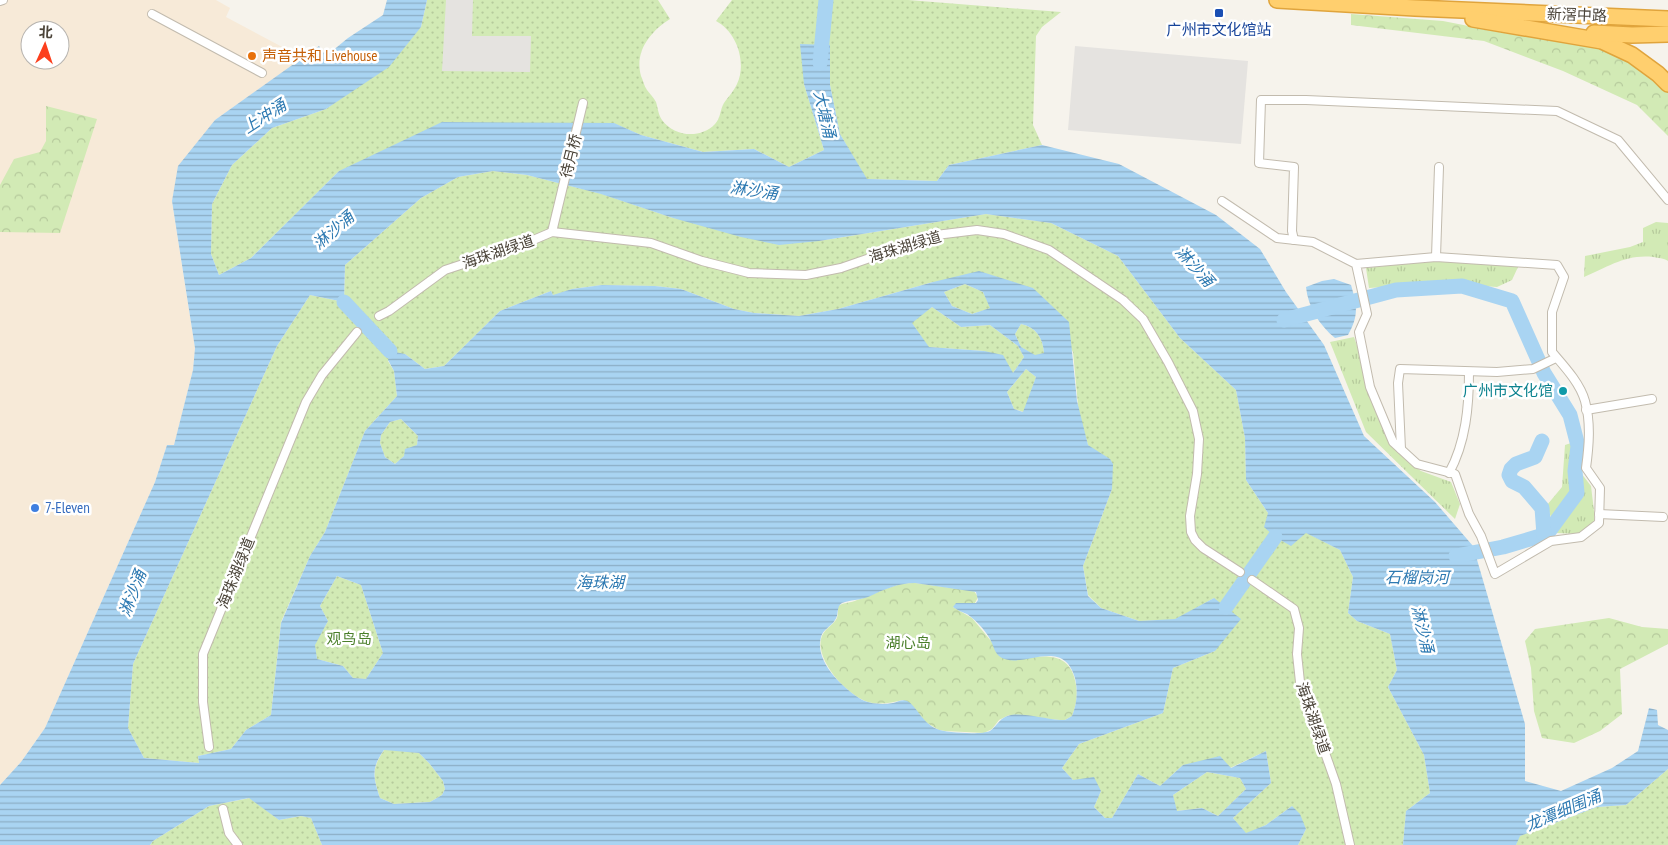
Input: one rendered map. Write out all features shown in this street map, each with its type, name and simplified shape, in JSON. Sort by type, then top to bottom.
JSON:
[{"type":"highway","name":"新滘中路","points":[[1277,0],[1668,19]]},
{"type":"highway","points":[[1414,8],[1602,41],[1632,55],[1658,74],[1668,84]]},
{"type":"highway","points":[[1515,26],[1603,33],[1668,34]]},
{"type":"street","points":[[152,14],[262,73]]},
{"type":"street","points":[[1294,240],[1292,231],[1294,167],[1259,163],[1261,100],[1306,100],[1558,111],[1618,140],[1668,200]]},
{"type":"street","name":"待月桥","points":[[552,232],[583,103]]},
{"type":"street","points":[[1436,257],[1439,167]]},
{"type":"street","points":[[1222,201],[1277,238],[1313,242],[1356,264],[1436,257],[1557,265],[1564,278],[1552,312],[1552,352],[1571,375],[1585,400],[1590,440],[1586,468],[1600,488],[1599,523],[1581,538],[1551,541],[1495,574],[1481,536],[1469,514],[1455,474],[1417,464],[1393,442],[1370,387],[1359,332],[1366,314],[1356,264]]},
{"type":"street","name":"海珠湖绿道","points":[[378,316],[445,270],[524,244],[552,232],[651,243],[702,261],[749,273],[806,274],[841,268],[936,236],[977,230],[1004,234],[1049,250],[1122,300],[1143,319],[1193,411],[1198,439],[1197,474],[1190,516],[1191,532],[1203,548],[1240,572]]},
{"type":"street","name":"海珠湖绿道","points":[[208,747],[203,702],[203,654],[306,402],[322,375],[357,332]]},
{"type":"street","points":[[1401,449],[1398,383],[1400,369],[1469,372],[1533,370],[1556,358]]},
{"type":"street","points":[[1449,472],[1461,445],[1469,402],[1469,372]]},
{"type":"street","points":[[1586,410],[1652,400]]},
{"type":"street","points":[[1599,514],[1662,518]]},
{"type":"street","name":"海珠湖绿道","points":[[1252,580],[1294,609],[1299,628],[1297,654],[1300,682],[1336,784],[1350,845]]},
{"type":"street","points":[[223,809],[229,833],[238,845]]},
{"type":"shaded area","points":[[0,0],[216,0],[230,8],[226,17],[303,58],[215,120],[172,201],[195,348],[193,370],[174,446],[167,445],[155,482],[45,728],[21,762],[0,785]]},
{"type":"shaded area","points":[[446,0],[473,0],[472,36],[531,36],[530,72],[442,71]]},
{"type":"shaded area","points":[[1075,46],[1248,61],[1241,144],[1068,130]]},
{"type":"green space","points":[[427,0],[658,0],[670,19],[656,29],[642,50],[639,67],[641,76],[646,88],[656,102],[662,120],[673,130],[688,134],[702,132],[715,124],[723,105],[736,87],[740,76],[740,58],[735,40],[716,21],[732,0],[908,0],[1061,12],[1042,27],[1036,36],[1033,125],[1042,145],[949,165],[937,181],[866,179],[840,134],[830,85],[830,45],[804,84],[824,150],[789,167],[754,149],[703,152],[641,135],[613,123],[339,171],[251,258],[219,275],[211,254],[212,204],[232,165],[272,128],[326,109],[344,96],[421,27]]},
{"type":"green space","points":[[1351,14],[1443,21],[1596,48],[1636,61],[1668,92],[1668,136],[1637,105],[1563,71],[1484,41],[1351,25]]},
{"type":"green space","points":[[46,106],[97,119],[60,233],[0,232],[0,185],[14,159],[40,152],[46,141]]},
{"type":"green space","points":[[493,171],[527,175],[602,194],[673,218],[819,241],[986,214],[1051,223],[1118,256],[1180,338],[1236,390],[1245,438],[1246,480],[1268,513],[1340,550],[1353,577],[1348,613],[1357,621],[1390,634],[1397,670],[1388,687],[1424,755],[1430,793],[1406,811],[1403,845],[1298,845],[1306,829],[1292,806],[1266,825],[1246,834],[1233,818],[1271,783],[1266,751],[1230,768],[1183,765],[1160,786],[1138,774],[1112,818],[1105,818],[1094,807],[1101,791],[1073,780],[1062,768],[1079,744],[1163,713],[1173,668],[1215,651],[1214,598],[1175,620],[1139,621],[1101,608],[1088,595],[1083,566],[1112,489],[1088,445],[1079,415],[1073,352],[1033,288],[933,282],[838,309],[799,316],[754,313],[734,309],[681,289],[655,286],[602,285],[572,289],[553,296],[551,291],[500,311],[444,366],[425,369],[405,354],[388,361],[394,371],[397,396],[365,431],[325,532],[310,556],[281,622],[271,715],[246,730],[231,749],[198,756],[199,763],[144,758],[128,728],[133,664],[277,346],[310,295],[344,302],[345,265],[421,198],[458,177]]},
{"type":"green space","points":[[1656,222],[1668,223],[1668,261],[1653,257],[1634,257],[1617,262],[1584,277],[1585,256],[1630,247],[1643,242],[1643,228]]},
{"type":"green space","points":[[1432,261],[1511,265],[1518,267],[1512,280],[1497,287],[1443,283],[1369,288],[1366,268]]},
{"type":"green space","points":[[965,284],[983,292],[991,308],[972,314],[952,306],[944,292]]},
{"type":"green space","points":[[932,307],[961,327],[990,325],[1018,346],[1024,357],[1013,373],[984,351],[928,347],[911,322]]},
{"type":"green space","points":[[1021,324],[1026,325],[1038,334],[1044,353],[1035,356],[1021,347],[1015,334]]},
{"type":"green space","points":[[1354,337],[1391,446],[1421,471],[1451,482],[1460,504],[1455,519],[1366,432],[1330,342]]},
{"type":"green space","points":[[1026,369],[1036,377],[1024,412],[1014,409],[1007,392]]},
{"type":"green space","points":[[401,419],[418,436],[417,445],[395,464],[385,457],[380,443],[381,435],[390,422]]},
{"type":"green space","points":[[1583,439],[1581,473],[1591,486],[1594,522],[1578,534],[1556,533],[1547,505],[1562,487],[1565,445]]},
{"type":"green space","name":"观鸟岛","points":[[337,576],[361,585],[383,653],[366,679],[353,678],[343,666],[317,659],[314,645],[328,621],[320,606]]},
{"type":"green space","name":"湖心岛","points":[[915,583],[974,591],[978,597],[975,603],[953,607],[972,618],[991,641],[1016,660],[1046,656],[1062,660],[1073,674],[1077,689],[1072,716],[1065,720],[1060,720],[1009,715],[999,720],[992,729],[984,733],[945,731],[939,730],[927,723],[903,700],[872,703],[860,699],[852,693],[835,677],[828,667],[823,658],[821,648],[822,636],[837,618],[838,606],[893,586]]},
{"type":"green space","points":[[1609,618],[1642,627],[1668,629],[1668,644],[1620,669],[1622,714],[1600,731],[1574,743],[1542,738],[1534,711],[1531,668],[1525,641],[1535,629]]},
{"type":"green space","points":[[385,749],[419,753],[443,781],[445,789],[442,795],[430,802],[394,804],[380,798],[375,778],[375,767]]},
{"type":"green space","points":[[1668,769],[1668,845],[1516,845],[1519,836],[1597,807],[1626,805]]},
{"type":"green space","points":[[1207,772],[1240,778],[1246,789],[1218,816],[1202,808],[1176,811],[1173,795]]},
{"type":"green space","points":[[250,798],[279,820],[301,816],[311,818],[322,845],[150,845],[153,841],[209,806]]},
{"type":"water","name":"海珠湖","points":[[387,0],[427,0],[421,27],[389,67],[326,109],[272,128],[232,165],[212,204],[211,254],[219,275],[251,258],[339,171],[442,122],[614,123],[641,135],[703,152],[754,149],[789,167],[824,150],[804,84],[800,44],[830,45],[830,85],[840,134],[867,179],[937,181],[949,165],[1042,145],[1119,164],[1216,215],[1260,249],[1286,292],[1324,345],[1364,436],[1435,502],[1473,546],[1525,724],[1525,781],[1561,791],[1612,768],[1638,751],[1649,708],[1657,710],[1658,725],[1668,730],[1668,769],[1626,805],[1597,807],[1520,836],[1516,845],[1403,845],[1406,811],[1430,793],[1424,755],[1388,687],[1397,670],[1390,634],[1357,621],[1348,613],[1353,577],[1340,550],[1306,533],[1291,546],[1275,537],[1264,527],[1268,513],[1246,480],[1245,438],[1236,390],[1180,338],[1118,256],[1051,223],[986,214],[819,241],[779,245],[741,237],[673,218],[601,194],[527,175],[493,171],[458,177],[421,198],[345,265],[344,302],[310,295],[277,346],[133,664],[128,728],[144,758],[199,763],[198,756],[231,749],[246,730],[271,715],[281,623],[310,556],[325,532],[365,431],[397,396],[394,371],[388,360],[390,351],[405,354],[425,369],[444,366],[500,311],[551,291],[553,295],[572,289],[602,285],[655,286],[681,289],[734,309],[754,313],[799,316],[838,309],[979,271],[1033,288],[1069,322],[1077,401],[1088,445],[1110,459],[1113,464],[1112,489],[1083,566],[1088,596],[1101,608],[1139,621],[1175,619],[1214,598],[1241,619],[1215,651],[1173,668],[1163,713],[1079,744],[1062,768],[1073,780],[1094,777],[1101,791],[1094,807],[1105,818],[1112,818],[1138,774],[1160,786],[1183,765],[1220,756],[1231,768],[1266,751],[1271,783],[1233,818],[1246,833],[1266,825],[1292,806],[1300,814],[1306,829],[1298,845],[322,845],[311,818],[301,816],[279,820],[249,798],[209,806],[153,841],[150,845],[0,845],[0,785],[21,762],[45,728],[155,482],[167,445],[174,445],[193,370],[195,348],[172,201],[178,166],[215,120],[319,46],[326,56],[348,38],[383,15]],"holes":[[[965,284],[983,292],[990,308],[972,314],[952,306],[944,292]],[[932,307],[961,327],[990,325],[1018,346],[1024,357],[1013,373],[1003,355],[984,351],[929,347],[912,323]],[[1021,324],[1026,325],[1038,334],[1044,353],[1035,355],[1021,347],[1015,334]],[[1026,369],[1036,377],[1023,412],[1014,409],[1007,392]],[[401,419],[418,436],[417,445],[405,449],[404,456],[395,464],[385,457],[380,443],[381,435],[390,422]],[[337,576],[361,585],[383,653],[366,679],[353,678],[343,666],[317,659],[315,645],[328,621],[320,606]],[[915,583],[976,592],[978,600],[976,603],[956,603],[953,607],[967,614],[980,625],[996,652],[1002,658],[1021,660],[1052,656],[1062,659],[1069,666],[1075,678],[1076,702],[1072,716],[1065,720],[1060,720],[1011,715],[1002,719],[990,731],[980,733],[956,732],[937,729],[927,723],[907,701],[875,704],[867,702],[852,693],[825,664],[820,646],[822,634],[835,620],[840,604],[865,598],[903,584]],[[384,750],[419,753],[443,781],[445,789],[442,795],[430,802],[394,804],[380,798],[374,773]],[[1207,772],[1240,778],[1246,789],[1218,816],[1202,808],[1177,811],[1173,795]]]},
{"type":"water","points":[[1334,279],[1351,285],[1356,310],[1354,322],[1348,335],[1335,338],[1315,315],[1309,302],[1306,287]]},
{"type":"waterway","name":"大塘涌","points":[[820,63],[826,0]]},
{"type":"waterway","points":[[1284,320],[1396,290],[1462,286],[1512,301],[1544,373],[1570,415],[1578,446],[1575,471],[1577,493],[1547,534],[1503,547],[1456,556]]},
{"type":"waterway","points":[[344,302],[390,351]]},
{"type":"waterway","points":[[1542,441],[1535,457],[1516,464],[1511,469],[1509,475],[1512,481],[1524,487],[1542,508],[1544,535]]},
{"type":"waterway","points":[[1226,607],[1275,537]]},
{"type":"place","name":"广州市文化馆站","points":[[1219,13]]},
{"type":"place","name":"声音共和 Livehouse","points":[[252,56]]},
{"type":"place","name":"广州市文化馆","points":[[1563,391]]},
{"type":"place","name":"7-Eleven","points":[[35,508]]},
{"type":"water label","name":"上冲涌","points":[[264,116]]},
{"type":"water label","name":"淋沙涌","points":[[754,190]]},
{"type":"water label","name":"淋沙涌","points":[[333,230]]},
{"type":"water label","name":"淋沙涌","points":[[1195,266]]},
{"type":"water label","name":"石榴岗河","points":[[1417,577]]},
{"type":"water label","name":"淋沙涌","points":[[132,593]]},
{"type":"water label","name":"淋沙涌","points":[[1423,629]]},
{"type":"water label","name":"龙潭细围涌","points":[[1563,810]]}]
